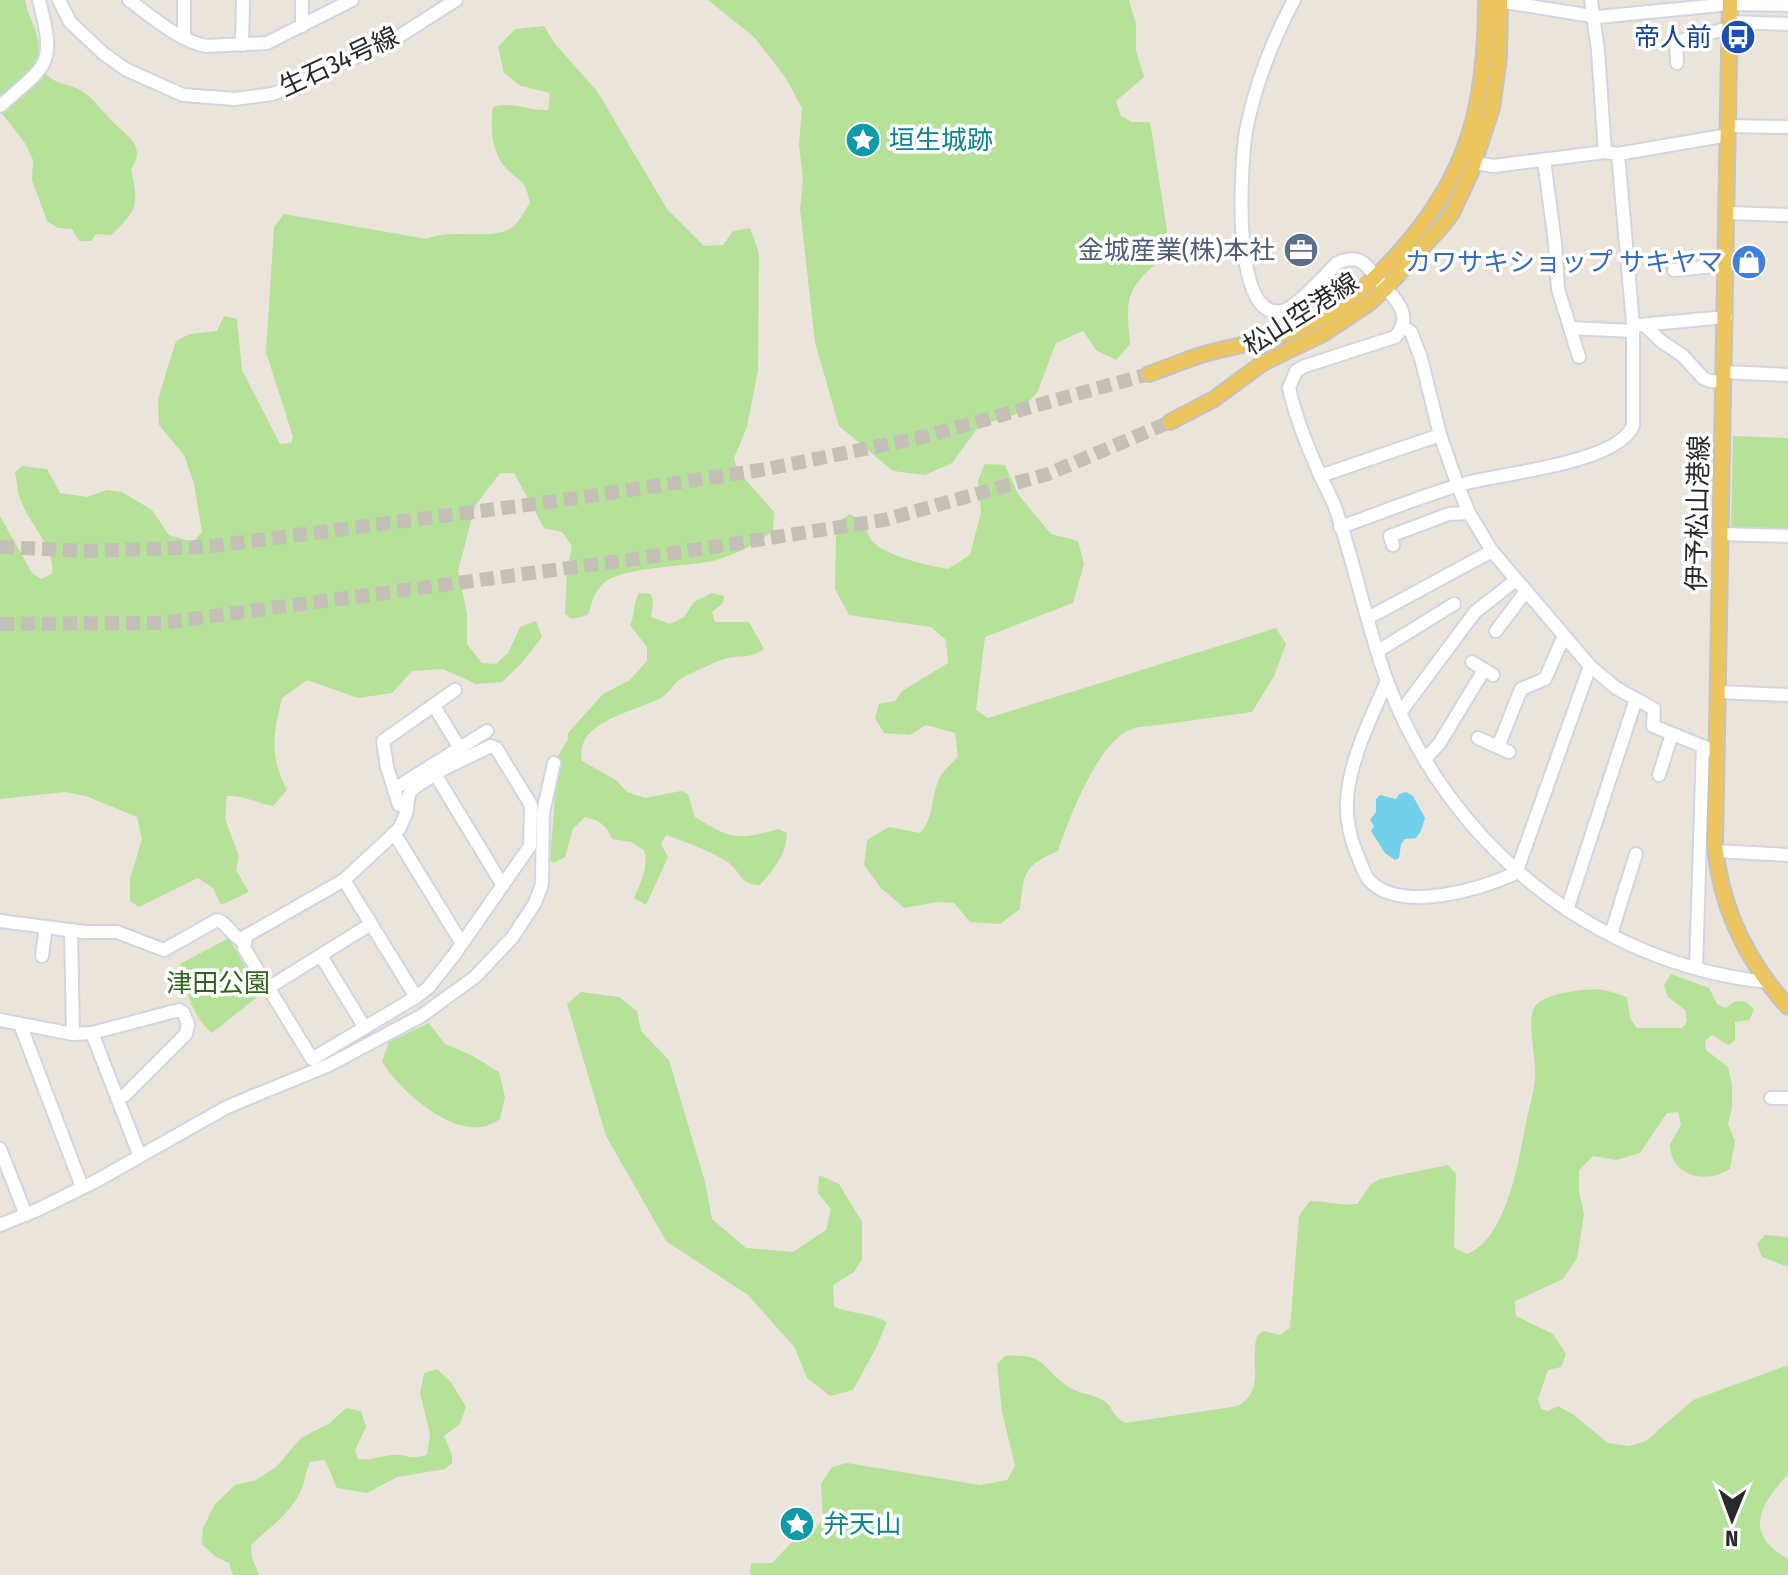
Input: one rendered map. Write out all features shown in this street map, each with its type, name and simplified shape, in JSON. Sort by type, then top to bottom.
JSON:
[{"type":"main road","name":"松山空港線","points":[[1170,422],[1214,399],[1263,363],[1323,334],[1368,304],[1435,208],[1465,149],[1482,84],[1494,0]]},
{"type":"main road","name":"松山空港線","points":[[1149,374],[1202,355],[1258,343],[1303,327],[1381,283],[1452,213],[1475,163],[1492,108],[1497,79],[1494,0]]},
{"type":"main road","name":"伊予松山港線","points":[[1730,2],[1718,692],[1710,749],[1717,867],[1735,927],[1750,959],[1788,1007]]},
{"type":"street","points":[[0,106],[36,76],[47,58],[48,36],[39,0]]},
{"type":"street","name":"生石34号線","points":[[59,0],[70,22],[104,54],[127,70],[183,95],[235,99],[273,94],[345,62],[398,37],[456,0]]},
{"type":"street","points":[[129,0],[197,44],[242,45],[267,43],[352,0]]},
{"type":"street","points":[[184,0],[184,36]]},
{"type":"street","points":[[242,45],[243,0]]},
{"type":"street","points":[[302,0],[302,26]]},
{"type":"street","points":[[1294,0],[1270,47],[1249,120],[1241,166],[1244,247],[1253,293],[1266,309],[1281,311],[1289,308],[1337,263],[1345,260],[1361,261],[1402,307],[1402,326],[1395,337],[1305,366],[1296,371],[1289,388],[1334,506],[1387,681],[1400,713],[1425,759],[1475,832],[1516,873],[1567,910],[1637,947],[1733,979],[1767,982]]},
{"type":"street","points":[[1494,0],[1593,16],[1710,2],[1788,5]]},
{"type":"street","points":[[1340,527],[1458,486],[1563,464],[1623,440],[1633,426],[1637,327],[1591,0]]},
{"type":"street","points":[[1677,63],[1676,42],[1729,25],[1788,24]]},
{"type":"street","points":[[1475,163],[1493,166],[1612,153],[1728,131],[1786,127]]},
{"type":"street","points":[[1544,160],[1558,289],[1579,357]]},
{"type":"street","points":[[1727,213],[1788,215]]},
{"type":"street","points":[[1674,270],[1726,265]]},
{"type":"street","points":[[1570,328],[1637,327],[1726,317]]},
{"type":"street","points":[[1402,326],[1411,332],[1421,358],[1440,435],[1458,486],[1469,513],[1492,551],[1590,666],[1616,688],[1654,709],[1653,726],[1710,749],[1699,871],[1696,968]]},
{"type":"street","points":[[1637,327],[1683,356],[1703,378],[1710,381],[1724,377],[1788,375]]},
{"type":"street","points":[[1320,476],[1440,435]]},
{"type":"street","points":[[1393,545],[1390,536],[1449,514],[1469,513]]},
{"type":"street","points":[[1721,534],[1788,536]]},
{"type":"street","points":[[1368,618],[1492,551]]},
{"type":"street","points":[[1400,713],[1475,612],[1516,580]]},
{"type":"street","points":[[1496,631],[1526,591]]},
{"type":"street","points":[[1378,651],[1454,604]]},
{"type":"street","points":[[1478,738],[1504,749],[1521,689],[1545,679],[1564,636]]},
{"type":"street","points":[[1425,759],[1439,744],[1488,673],[1472,662]]},
{"type":"street","points":[[1516,873],[1590,666]]},
{"type":"street","points":[[1387,681],[1349,781],[1346,812],[1350,836],[1369,880],[1385,891],[1403,897],[1434,896],[1516,873]]},
{"type":"street","points":[[407,808],[399,805],[383,741],[455,690]]},
{"type":"street","points":[[1718,692],[1788,695]]},
{"type":"street","points":[[1567,910],[1636,699]]},
{"type":"street","points":[[434,706],[459,747]]},
{"type":"street","points":[[394,789],[487,731]]},
{"type":"street","points":[[1659,775],[1672,734]]},
{"type":"street","points":[[491,746],[496,748],[531,805],[530,846],[428,988],[312,1065],[244,948],[243,941],[246,936],[344,880],[394,833],[404,821],[409,794],[435,774],[491,746]]},
{"type":"street","points":[[0,1225],[82,1187],[227,1107],[421,1016],[475,977],[512,938],[535,903],[542,884],[543,813],[554,763]]},
{"type":"street","points":[[435,774],[502,884]]},
{"type":"street","points":[[394,833],[461,942]]},
{"type":"street","points":[[1716,851],[1788,855]]},
{"type":"street","points":[[1611,934],[1636,854]]},
{"type":"street","points":[[1699,871],[1717,867]]},
{"type":"street","points":[[344,880],[416,997]]},
{"type":"street","points":[[0,921],[117,932],[164,950],[217,920],[225,924],[232,936],[243,941]]},
{"type":"street","points":[[268,988],[371,924]]},
{"type":"street","points":[[42,956],[46,927]]},
{"type":"street","points":[[71,930],[73,1034]]},
{"type":"street","points":[[321,956],[365,1028]]},
{"type":"street","points":[[0,1020],[73,1034],[92,1033],[179,1010],[183,1012],[188,1024],[186,1034],[125,1095],[117,1098]]},
{"type":"street","points":[[20,1024],[82,1187]]},
{"type":"street","points":[[92,1033],[139,1154]]},
{"type":"street","points":[[1771,1098],[1788,1098]]},
{"type":"street","points":[[0,1149],[26,1215]]},
{"type":"green space","points":[[0,0],[25,0],[44,71],[50,78],[89,97],[136,147],[136,161],[131,169],[134,206],[127,219],[111,235],[96,234],[91,241],[79,241],[72,229],[58,228],[47,221],[32,180],[33,160],[25,143],[0,111]]},
{"type":"green space","points":[[708,0],[1129,0],[1136,24],[1136,50],[1144,77],[1116,101],[1121,116],[1132,122],[1150,122],[1167,230],[1165,256],[1143,276],[1131,293],[1128,314],[1130,344],[1116,360],[1097,351],[1083,331],[1056,343],[1037,393],[1017,414],[979,426],[952,463],[925,475],[893,471],[839,426],[815,342],[800,209],[803,180],[799,145],[802,108],[785,77],[754,37]]},
{"type":"green space","points":[[544,26],[555,44],[597,91],[667,209],[704,246],[723,245],[733,231],[750,228],[759,253],[758,370],[747,427],[734,458],[738,471],[774,512],[773,531],[746,548],[716,560],[614,577],[598,589],[588,615],[572,619],[565,614],[567,570],[572,546],[562,532],[544,528],[514,473],[500,473],[475,506],[458,571],[467,614],[467,644],[482,663],[496,664],[508,653],[520,627],[536,621],[542,637],[521,664],[502,682],[476,684],[443,669],[412,671],[392,693],[358,698],[307,680],[282,698],[276,723],[275,756],[287,790],[273,806],[227,796],[225,819],[239,856],[236,870],[249,892],[221,905],[213,888],[198,878],[139,907],[130,901],[130,879],[142,839],[137,817],[86,796],[65,792],[0,799],[0,516],[32,573],[41,579],[52,574],[52,563],[45,544],[19,495],[15,472],[22,466],[47,469],[60,493],[87,497],[107,490],[122,492],[152,510],[169,535],[193,542],[202,532],[194,484],[184,455],[159,425],[158,399],[176,341],[190,334],[217,331],[224,316],[237,319],[242,370],[280,444],[291,443],[293,437],[266,352],[274,227],[284,214],[427,239],[449,234],[497,233],[515,225],[530,203],[524,186],[497,155],[492,131],[493,107],[508,105],[548,110],[550,93],[521,86],[504,73],[498,47],[515,29]]},
{"type":"green space","points":[[1733,436],[1788,438],[1788,530],[1731,529]]},
{"type":"green space","points":[[985,464],[1005,465],[1018,494],[1051,534],[1078,541],[1084,564],[1073,603],[985,637],[976,710],[988,718],[1276,628],[1286,644],[1274,676],[1252,712],[1140,727],[1117,738],[1095,766],[1058,851],[1038,861],[1027,872],[1020,909],[1000,924],[970,922],[954,903],[938,902],[904,908],[881,888],[864,865],[867,840],[889,827],[920,833],[928,820],[940,777],[958,757],[955,733],[926,725],[910,735],[884,733],[875,718],[879,704],[895,701],[902,691],[948,663],[946,640],[931,627],[849,615],[835,589],[836,537],[841,520],[850,514],[865,523],[871,539],[879,547],[908,560],[948,569],[970,555],[981,512],[978,480]]},
{"type":"green space","points":[[639,593],[651,594],[651,617],[670,624],[684,617],[694,602],[712,593],[724,596],[723,603],[712,612],[715,622],[749,622],[764,649],[749,656],[724,659],[694,672],[679,680],[662,697],[597,727],[582,747],[582,761],[616,780],[627,792],[645,798],[681,791],[688,794],[695,817],[726,834],[743,836],[778,829],[787,833],[782,855],[760,885],[744,880],[719,857],[666,835],[661,844],[668,857],[646,905],[634,898],[645,868],[644,850],[631,842],[612,839],[602,824],[585,817],[573,829],[565,857],[554,863],[550,860],[555,797],[554,763],[568,739],[568,733],[603,694],[630,680],[647,661],[647,647],[630,625]]},
{"type":"green space","name":"津田公園","points":[[229,938],[261,994],[212,1033],[194,1010],[180,964]]},
{"type":"green space","points":[[1671,974],[1709,988],[1717,1004],[1726,1008],[1741,1001],[1754,1010],[1749,1020],[1735,1022],[1735,1040],[1728,1045],[1712,1035],[1705,1041],[1706,1050],[1728,1067],[1732,1085],[1728,1124],[1735,1141],[1730,1169],[1721,1174],[1701,1177],[1683,1171],[1672,1155],[1670,1144],[1681,1125],[1678,1112],[1667,1113],[1640,1153],[1616,1160],[1593,1156],[1579,1170],[1579,1192],[1584,1214],[1577,1258],[1563,1279],[1515,1301],[1516,1316],[1553,1334],[1566,1354],[1561,1367],[1548,1370],[1538,1399],[1541,1409],[1548,1411],[1558,1406],[1608,1443],[1629,1446],[1646,1441],[1693,1400],[1788,1365],[1788,1474],[1769,1497],[1760,1519],[1765,1539],[1788,1559],[1788,1575],[750,1575],[751,1563],[772,1563],[791,1543],[812,1535],[823,1518],[821,1484],[832,1467],[847,1463],[980,1485],[1007,1480],[1015,1466],[1002,1412],[997,1364],[1005,1356],[1036,1359],[1069,1387],[1104,1401],[1125,1423],[1238,1406],[1252,1392],[1257,1336],[1264,1331],[1280,1335],[1290,1328],[1299,1216],[1310,1201],[1357,1204],[1371,1184],[1380,1179],[1448,1165],[1456,1174],[1454,1248],[1467,1254],[1481,1245],[1493,1231],[1515,1174],[1535,1081],[1531,1022],[1534,1008],[1555,995],[1603,990],[1627,997],[1630,1018],[1637,1028],[1682,1028],[1687,1022],[1685,1010],[1668,997],[1664,985]]},
{"type":"green space","points":[[581,992],[619,997],[637,1011],[641,1031],[669,1060],[705,1182],[712,1219],[746,1248],[793,1252],[826,1230],[831,1209],[818,1193],[819,1175],[839,1184],[862,1222],[862,1259],[854,1272],[833,1285],[834,1307],[887,1322],[853,1390],[830,1396],[807,1378],[795,1348],[748,1295],[666,1241],[606,1136],[567,1004]]},
{"type":"green space","points":[[429,1023],[445,1044],[499,1072],[505,1097],[500,1119],[482,1127],[454,1123],[425,1107],[390,1073],[382,1062],[389,1042]]},
{"type":"green space","points":[[1765,1235],[1788,1237],[1788,1267],[1762,1257],[1757,1244]]},
{"type":"green space","points":[[437,1369],[451,1382],[466,1407],[460,1424],[444,1436],[452,1455],[452,1463],[445,1469],[397,1477],[367,1493],[337,1488],[325,1460],[310,1462],[296,1500],[251,1545],[259,1575],[233,1575],[229,1563],[216,1557],[202,1544],[203,1528],[215,1504],[235,1485],[256,1480],[276,1467],[301,1438],[330,1423],[346,1408],[361,1411],[366,1427],[355,1450],[358,1459],[427,1455],[430,1434],[420,1393],[424,1373]]},
{"type":"water","points":[[1406,792],[1413,796],[1425,818],[1416,838],[1405,839],[1401,844],[1399,858],[1395,860],[1385,853],[1371,831],[1374,826],[1370,820],[1376,812],[1376,799],[1380,795],[1396,799]]},
{"type":"tunnel","points":[[0,547],[87,551],[206,547],[557,501],[767,469],[923,437],[1149,374]]},
{"type":"tunnel","points":[[0,624],[161,623],[642,558],[884,520],[1048,474],[1170,422]]},
{"type":"place","name":"帝人前","points":[[1738,37]]},
{"type":"place","name":"垣生城跡","points":[[863,140]]},
{"type":"place","name":"金城産業(株)本社","points":[[1301,250]]},
{"type":"place","name":"カワサキショップ サキヤマ","points":[[1749,262]]},
{"type":"place","name":"弁天山","points":[[797,1524]]}]
